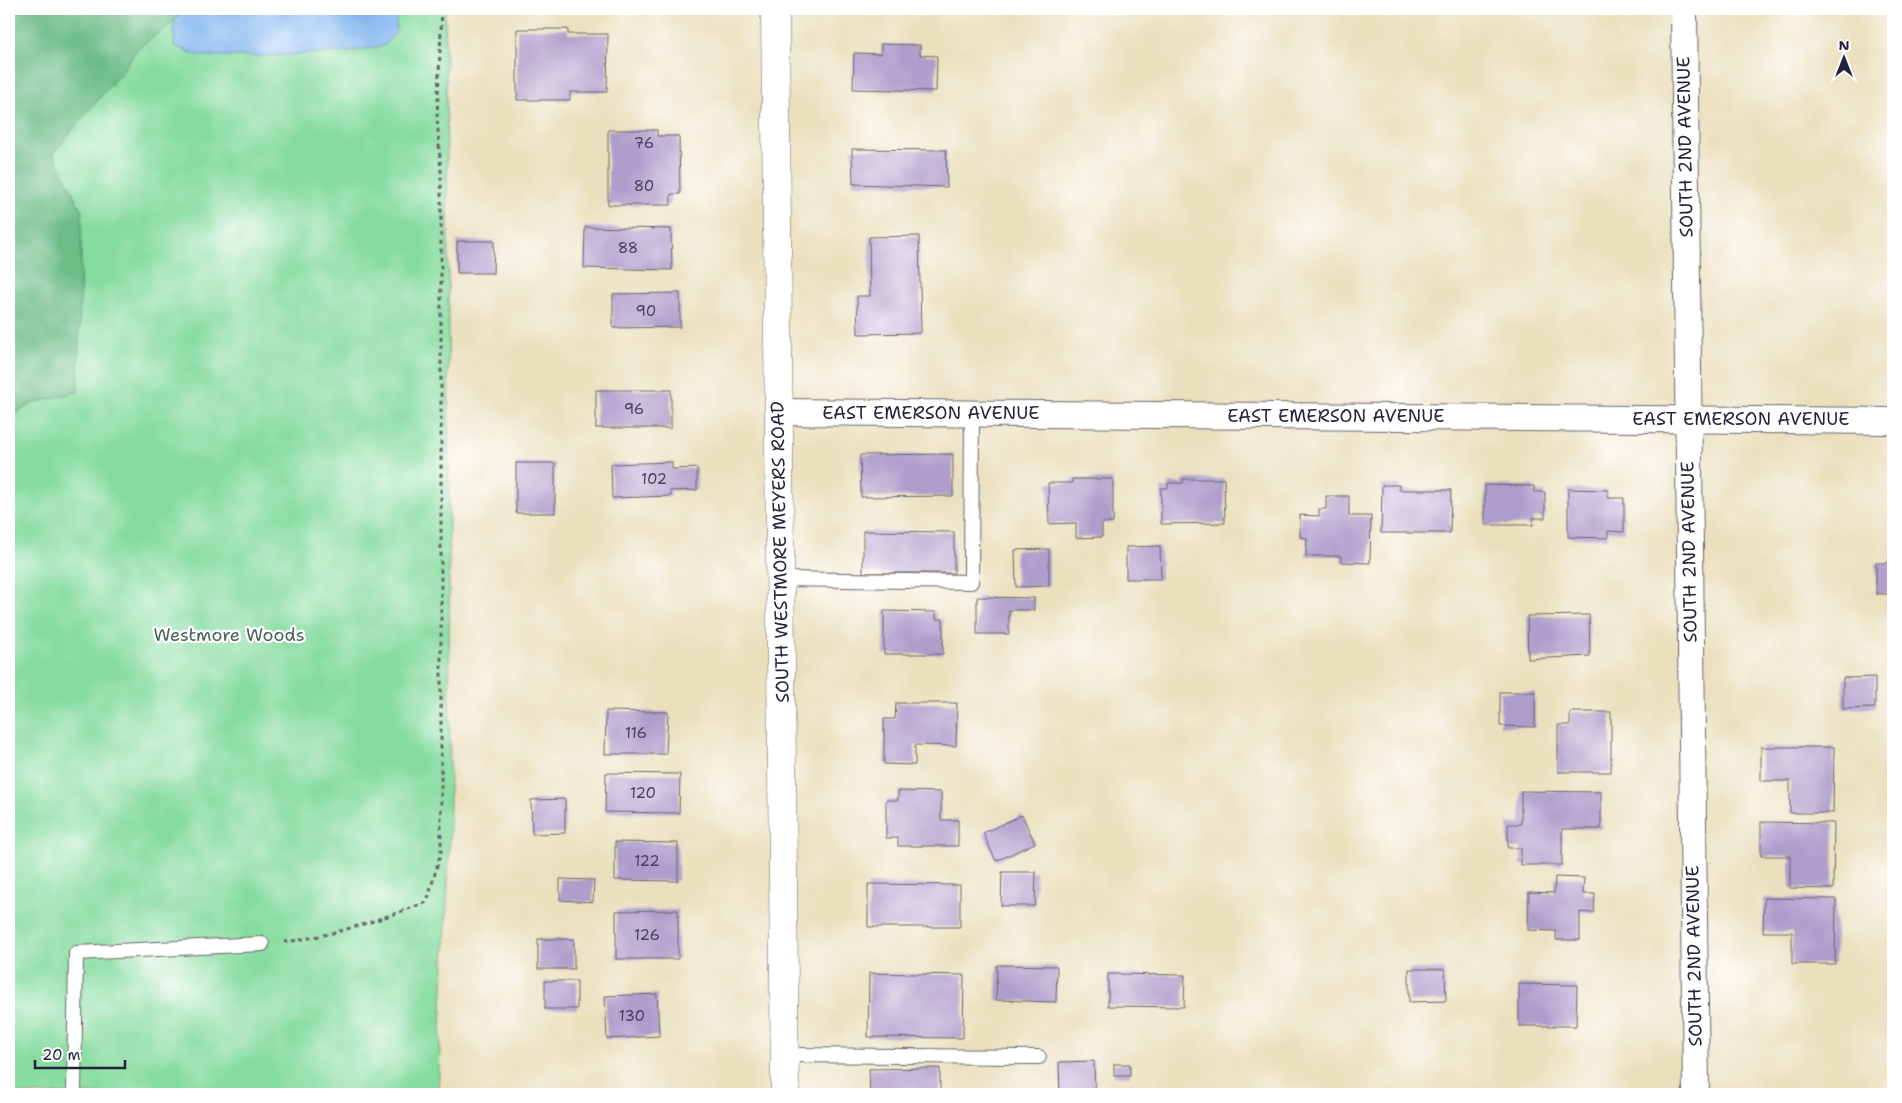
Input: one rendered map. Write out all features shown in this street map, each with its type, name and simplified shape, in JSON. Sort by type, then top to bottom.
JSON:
[{"type":"street","name":"SOUTH WESTMORE MEYERS ROAD","points":[[775,9],[785,1094]]},
{"type":"street","name":"SOUTH 2ND AVENUE","points":[[1684,9],[1696,1094]]},
{"type":"street","name":"EAST EMERSON AVENUE","points":[[778,412],[1893,421]]},
{"type":"lane","points":[[780,579],[971,582],[972,414]]},
{"type":"lane","points":[[74,1094],[76,953],[262,944]]},
{"type":"lane","points":[[785,1055],[1039,1056]]},
{"type":"path","points":[[262,944],[309,939],[377,920],[427,902],[442,852],[441,172],[437,116],[442,9]]},
{"type":"green space","name":"Westmore Woods","points":[[9,9],[445,9],[448,237],[450,837],[438,1094],[9,1094]]},
{"type":"green space","points":[[9,9],[182,9],[174,22],[138,48],[119,75],[53,153],[82,211],[78,392],[33,403],[9,417]]},
{"type":"water","points":[[182,9],[396,9],[396,32],[384,46],[346,52],[266,56],[200,56],[174,46],[174,22]]},
{"type":"building","points":[[517,29],[568,29],[568,34],[608,34],[607,92],[570,92],[570,100],[517,100]]},
{"type":"building","points":[[881,44],[920,45],[920,55],[937,56],[936,91],[853,89],[854,53],[881,54]]},
{"type":"building","points":[[608,130],[657,130],[657,136],[679,136],[680,194],[671,194],[671,205],[608,205]]},
{"type":"building","points":[[852,149],[946,150],[947,187],[853,184]]},
{"type":"building","points":[[585,227],[671,229],[672,270],[584,268]]},
{"type":"building","points":[[919,236],[921,333],[858,334],[857,296],[870,296],[869,237]]},
{"type":"building","points":[[457,241],[494,241],[493,273],[457,273]]},
{"type":"building","points":[[680,293],[680,327],[613,328],[613,294]]},
{"type":"building","points":[[596,390],[671,390],[671,428],[596,428]]},
{"type":"building","points":[[953,454],[953,496],[861,497],[860,455]]},
{"type":"building","points":[[672,462],[672,469],[697,468],[697,490],[670,491],[671,496],[612,498],[611,464]]},
{"type":"building","points":[[516,463],[555,463],[555,513],[516,513]]},
{"type":"building","points":[[1072,479],[1113,479],[1113,523],[1102,523],[1102,537],[1076,538],[1076,523],[1049,524],[1048,483],[1072,483]]},
{"type":"building","points":[[1183,479],[1224,479],[1225,523],[1161,524],[1161,488],[1168,488],[1168,483],[1183,483]]},
{"type":"building","points":[[1382,485],[1399,485],[1399,490],[1451,490],[1450,533],[1381,533]]},
{"type":"building","points":[[1485,485],[1534,486],[1534,492],[1545,492],[1545,518],[1533,518],[1533,525],[1485,525]]},
{"type":"building","points":[[1568,489],[1608,490],[1608,498],[1624,498],[1624,532],[1608,531],[1608,538],[1568,537]]},
{"type":"building","points":[[1326,496],[1349,496],[1349,516],[1371,516],[1370,563],[1341,562],[1341,556],[1306,556],[1307,538],[1300,537],[1300,515],[1319,516],[1319,509],[1326,509]]},
{"type":"building","points":[[863,531],[954,532],[954,573],[863,573]]},
{"type":"building","points":[[1160,546],[1161,579],[1126,579],[1126,547]]},
{"type":"building","points":[[1049,549],[1049,586],[1016,587],[1015,550]]},
{"type":"building","points":[[1876,563],[1893,563],[1893,594],[1876,594]]},
{"type":"building","points":[[977,597],[1034,598],[1034,610],[1009,610],[1009,634],[977,634]]},
{"type":"building","points":[[884,611],[936,612],[936,619],[943,619],[943,654],[884,654]]},
{"type":"building","points":[[1589,615],[1590,656],[1528,659],[1527,616]]},
{"type":"building","points":[[1875,677],[1875,708],[1843,709],[1843,678]]},
{"type":"building","points":[[1500,692],[1535,692],[1535,727],[1500,726]]},
{"type":"building","points":[[896,703],[957,703],[956,746],[915,745],[915,765],[884,764],[884,719],[895,719]]},
{"type":"building","points":[[606,711],[668,712],[666,754],[605,754]]},
{"type":"building","points":[[1570,712],[1611,712],[1611,772],[1558,772],[1558,725],[1570,725]]},
{"type":"building","points":[[1761,747],[1834,747],[1833,813],[1790,813],[1790,781],[1761,781]]},
{"type":"building","points":[[606,773],[680,774],[679,813],[605,812]]},
{"type":"building","points":[[898,791],[941,792],[941,820],[958,820],[958,846],[898,846],[898,838],[886,838],[886,800],[898,800]]},
{"type":"building","points":[[1521,791],[1601,792],[1601,829],[1562,829],[1562,865],[1521,865],[1521,848],[1508,848],[1508,824],[1521,824]]},
{"type":"building","points":[[565,799],[565,833],[532,834],[531,800]]},
{"type":"building","points":[[1022,815],[1035,843],[996,861],[983,833]]},
{"type":"building","points":[[1761,822],[1834,823],[1833,889],[1790,888],[1790,856],[1761,856]]},
{"type":"building","points":[[615,842],[678,843],[678,881],[615,880]]},
{"type":"building","points":[[1002,872],[1036,872],[1035,906],[1001,906]]},
{"type":"building","points":[[1555,877],[1584,878],[1583,894],[1595,894],[1594,913],[1580,912],[1580,940],[1556,940],[1556,931],[1528,930],[1529,892],[1554,893]]},
{"type":"building","points":[[560,879],[594,880],[593,902],[560,900]]},
{"type":"building","points":[[868,884],[960,885],[960,927],[868,927]]},
{"type":"building","points":[[1764,898],[1836,899],[1835,964],[1792,964],[1792,932],[1763,932]]},
{"type":"building","points":[[678,910],[678,959],[616,959],[616,911]]},
{"type":"building","points":[[538,939],[574,939],[574,969],[538,969]]},
{"type":"building","points":[[997,965],[1057,966],[1056,1002],[996,1000]]},
{"type":"building","points":[[1409,969],[1445,969],[1446,1001],[1409,1002]]},
{"type":"building","points":[[869,973],[964,975],[963,1038],[868,1037]]},
{"type":"building","points":[[1108,974],[1185,975],[1184,1007],[1108,1006]]},
{"type":"building","points":[[545,981],[577,981],[577,1009],[545,1009]]},
{"type":"building","points":[[1519,984],[1577,985],[1576,1026],[1519,1026]]},
{"type":"building","points":[[657,994],[659,1036],[607,1039],[605,996]]},
{"type":"building","points":[[1094,1061],[1095,1094],[1060,1094],[1059,1062]]},
{"type":"building","points":[[1114,1064],[1130,1064],[1130,1076],[1114,1076]]},
{"type":"building","points":[[940,1068],[940,1094],[870,1094],[869,1069]]}]
